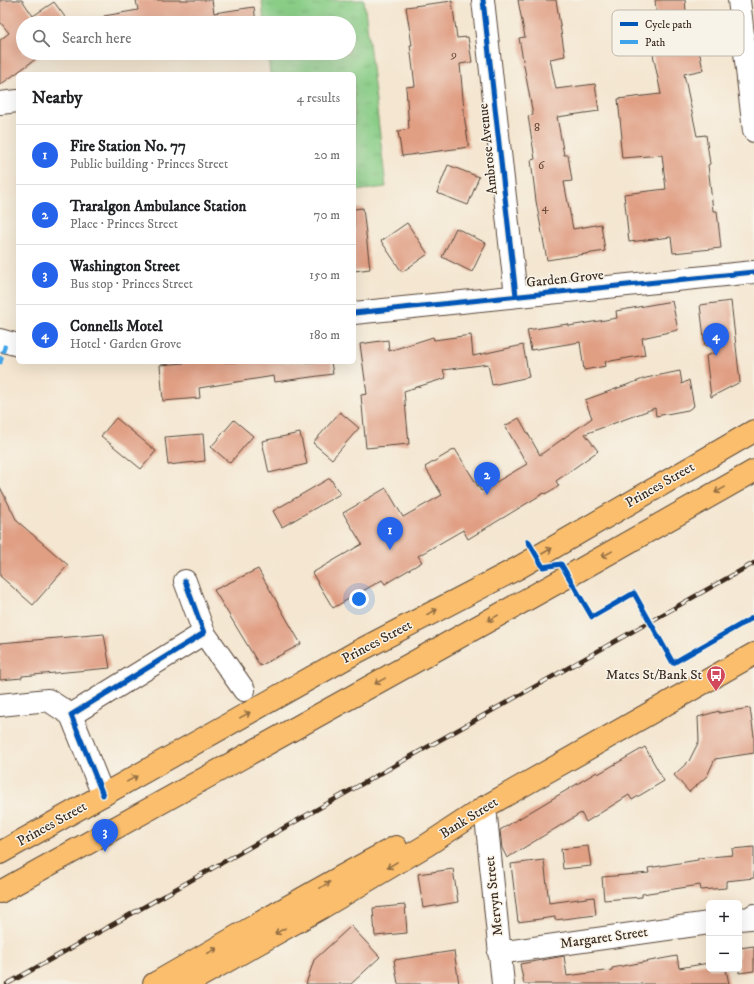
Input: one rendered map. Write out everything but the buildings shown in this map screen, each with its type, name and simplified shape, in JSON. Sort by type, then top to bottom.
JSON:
[{"type":"main road","name":"Princes Street","points":[[0,853],[355,653],[518,568],[754,431]]},
{"type":"main road","points":[[0,892],[562,580],[754,471]]},
{"type":"main road","name":"Bank Street","points":[[187,980],[233,957],[348,892],[485,807],[754,654]]},
{"type":"main road","points":[[154,984],[187,980],[355,869],[409,840],[485,807]]},
{"type":"main road","points":[[216,984],[233,957]]},
{"type":"street","name":"Ambrose Avenue","points":[[483,0],[516,296]]},
{"type":"street","points":[[745,10],[754,131]]},
{"type":"street","points":[[0,103],[16,101]]},
{"type":"street","name":"Garden Grove","points":[[356,312],[754,272]]},
{"type":"street","points":[[0,340],[16,344]]},
{"type":"street","points":[[185,581],[204,633],[244,690]]},
{"type":"street","points":[[70,715],[204,633]]},
{"type":"street","points":[[0,704],[48,700],[70,715],[103,795]]},
{"type":"street","name":"Mervyn Street","points":[[485,807],[502,984]]},
{"type":"street","points":[[742,919],[750,918],[754,915]]},
{"type":"street","name":"Margaret Street","points":[[499,953],[706,923]]},
{"type":"green space","points":[[262,0],[364,0],[386,187],[356,191],[356,72],[270,72],[269,60],[356,60],[356,16],[263,16]]},
{"type":"railway","points":[[7,984],[754,563]]},
{"type":"marked path","points":[[0,364],[6,341]]},
{"type":"cycle path","points":[[483,0],[516,296]]},
{"type":"cycle path","points":[[356,313],[754,272]]},
{"type":"cycle path","points":[[528,541],[543,567],[561,564],[592,617],[634,593],[673,663],[754,617]]},
{"type":"cycle path","points":[[103,795],[71,715],[204,633],[185,581]]},
{"type":"place","name":"Connells Motel","points":[[716,356]]},
{"type":"place","name":"Traralgon Ambulance Station","points":[[487,495]]},
{"type":"place","name":"Fire Station No. 77","points":[[390,550]]},
{"type":"place","name":"Mates St/Bank St","points":[[716,692]]},
{"type":"place","name":"Washington Street","points":[[105,852]]}]
